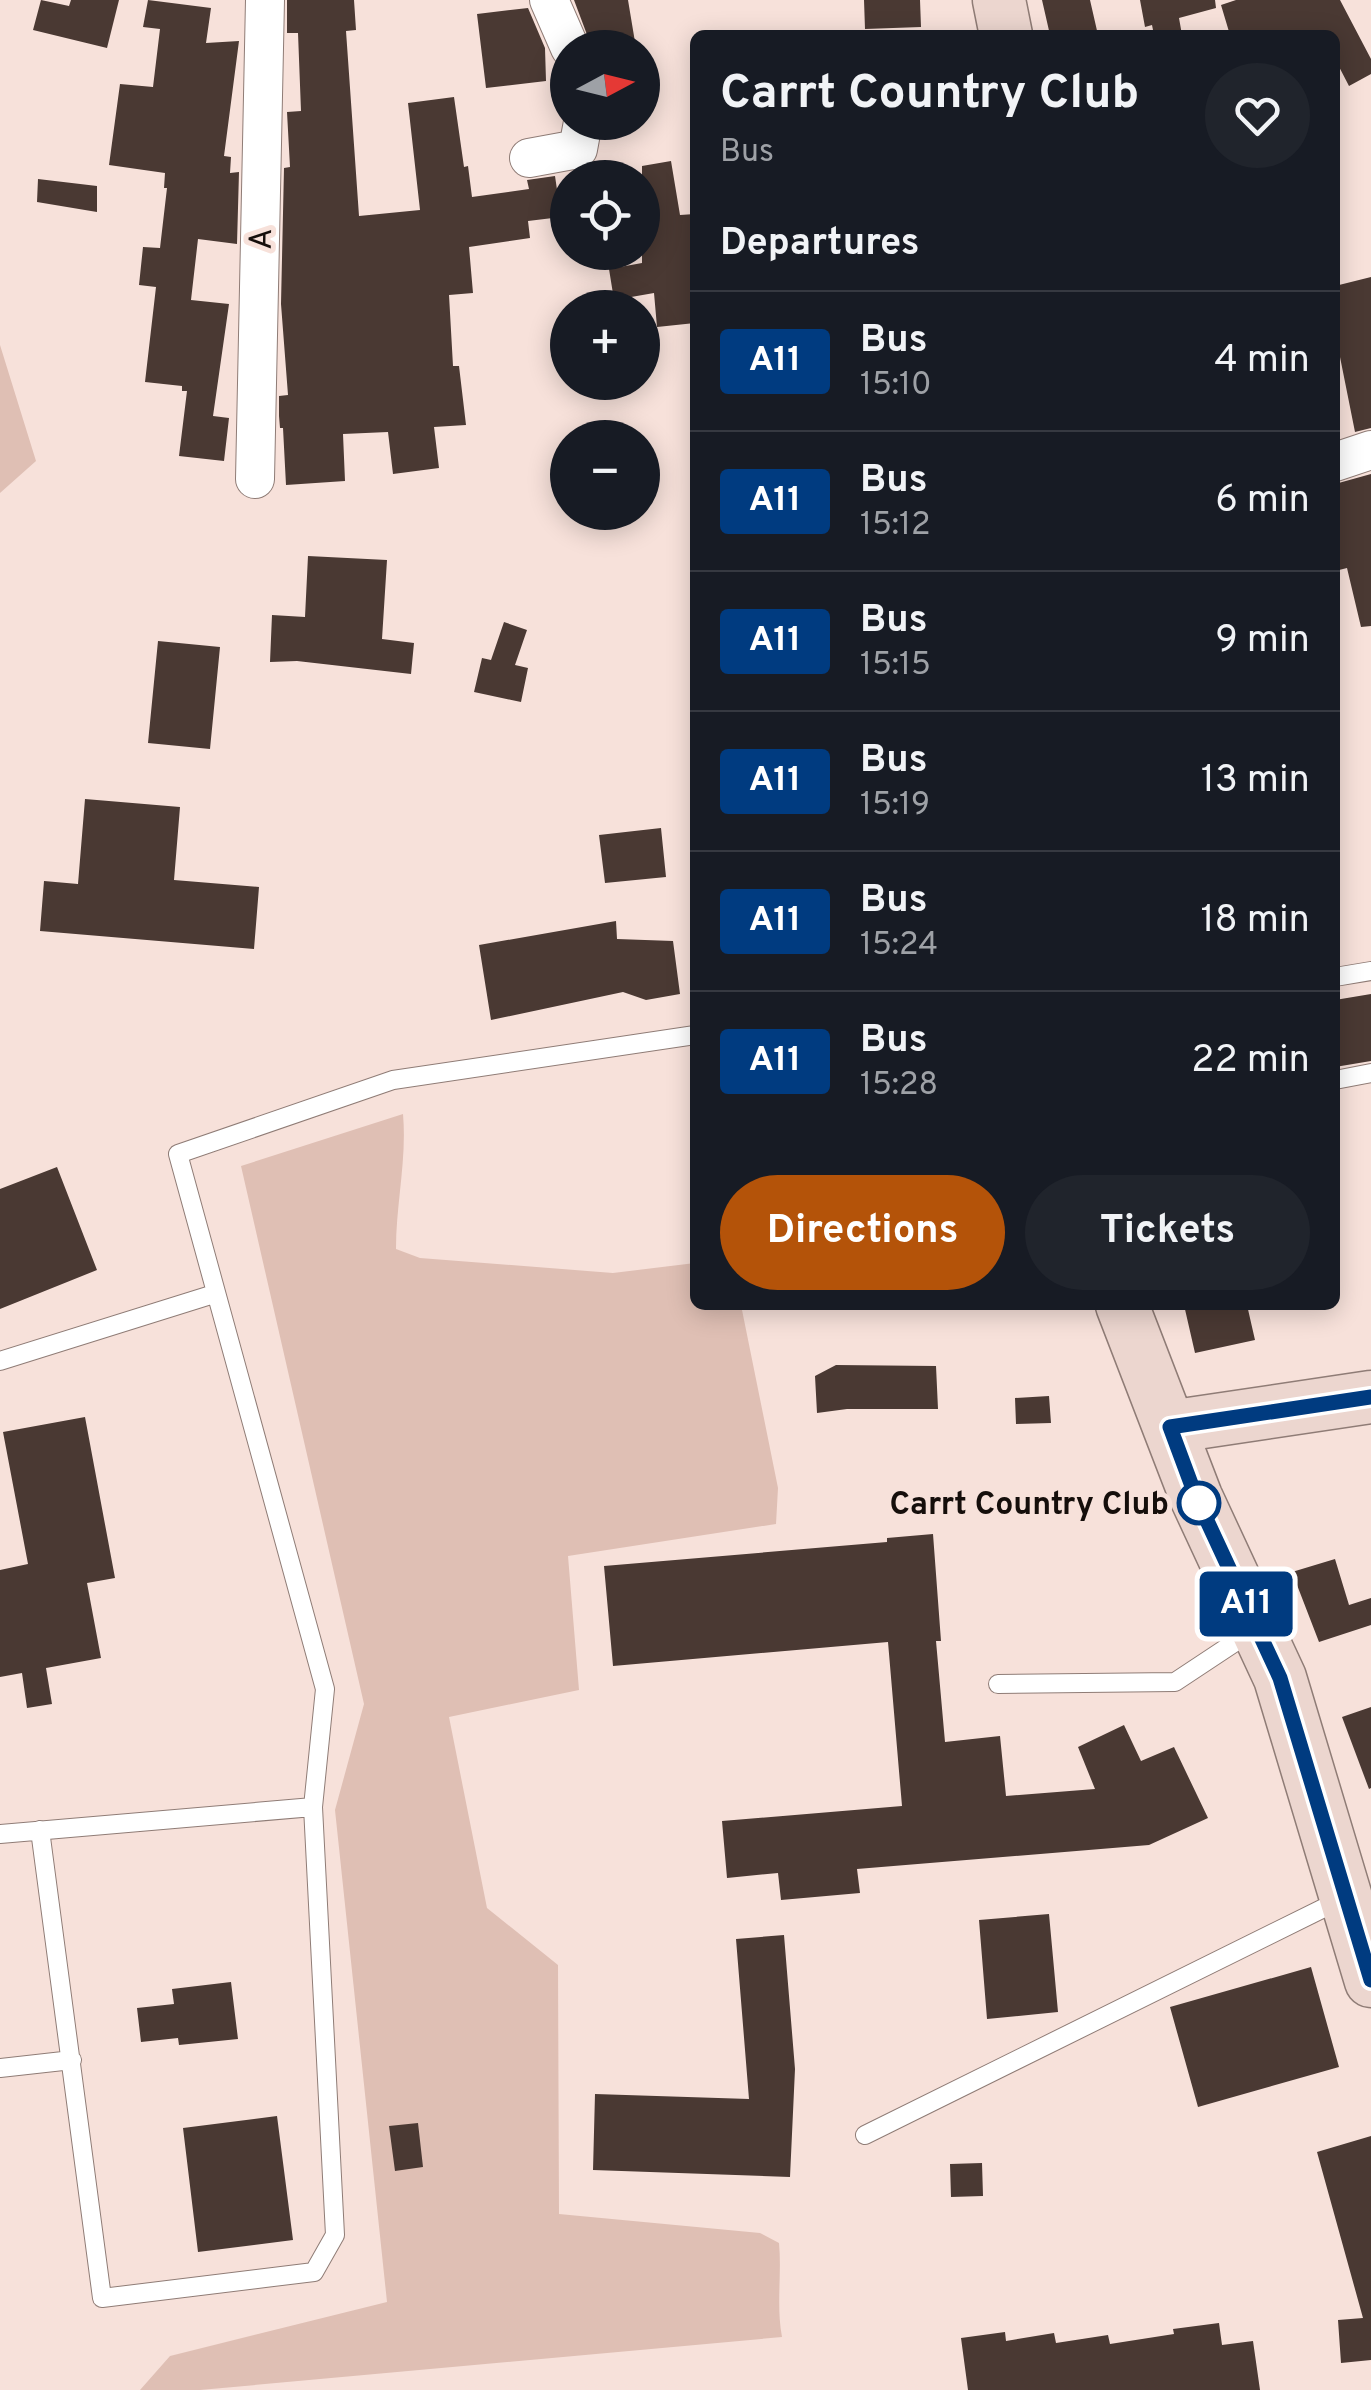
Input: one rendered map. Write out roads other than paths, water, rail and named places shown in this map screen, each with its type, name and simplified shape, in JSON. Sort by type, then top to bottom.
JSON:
[{"type":"street","name":"A","points":[[255,478],[265,0]]},
{"type":"street","points":[[549,0],[562,30]]},
{"type":"street","points":[[998,0],[1005,30]]},
{"type":"street","points":[[529,158],[578,148],[580,140]]},
{"type":"street","points":[[1340,460],[1371,450]]},
{"type":"street","points":[[1124,1310],[1196,1497],[1280,1678],[1371,1980]]},
{"type":"street","points":[[1170,1427],[1371,1397]]},
{"type":"lane","points":[[1340,976],[1371,971]]},
{"type":"lane","points":[[40,1830],[102,2298],[314,2272],[335,2235],[313,1807],[325,1690],[178,1154],[392,1080],[690,1035]]},
{"type":"lane","points":[[1340,1079],[1371,1073]]},
{"type":"lane","points":[[0,1361],[214,1294]]},
{"type":"lane","points":[[998,1684],[1175,1682],[1257,1628]]},
{"type":"lane","points":[[0,1834],[313,1807]]},
{"type":"lane","points":[[865,2135],[1345,1897]]},
{"type":"lane","points":[[0,2068],[72,2060]]},
{"type":"place","name":"Carrt Country Club","points":[[1199,1503]]}]
